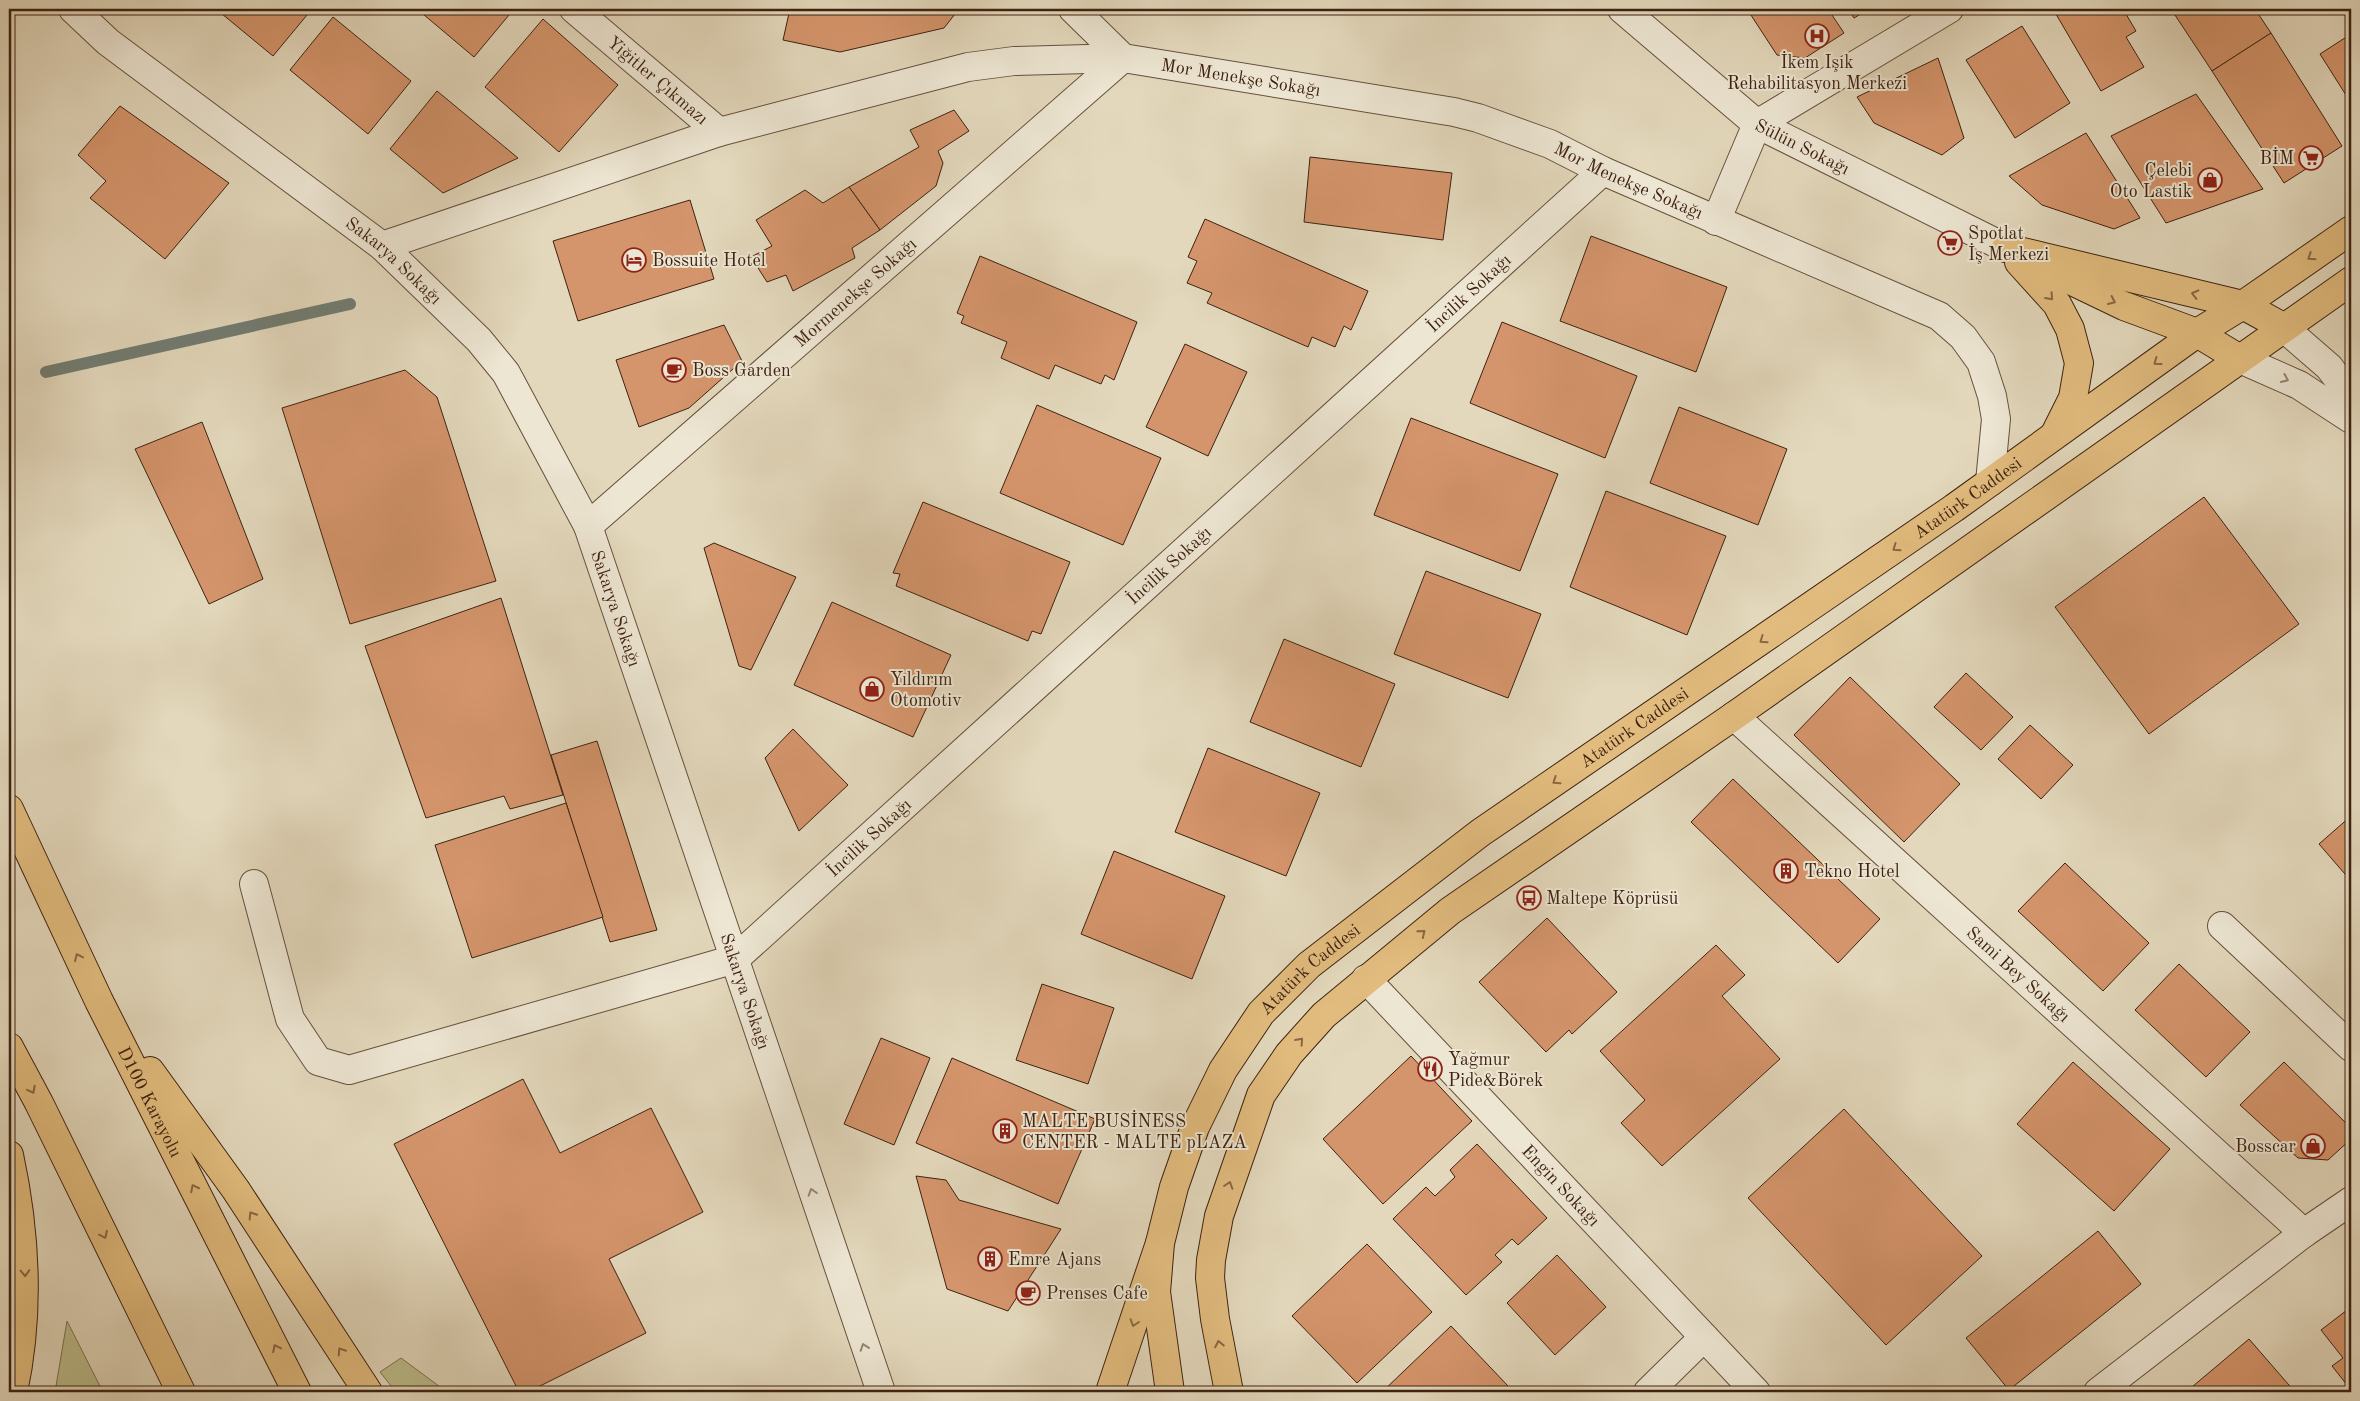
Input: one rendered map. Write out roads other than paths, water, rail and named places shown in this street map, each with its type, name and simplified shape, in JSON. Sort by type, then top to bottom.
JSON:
[{"type":"main road","name":"Atatürk Caddesi","points":[[1170,1392],[1156,1292],[1160,1244],[1174,1187],[1195,1127],[1223,1070],[1261,1013],[1309,965],[1480,833],[1990,482],[2197,334],[2243,306],[2351,230]]},
{"type":"main road","points":[[2006,248],[2243,306],[2283,327]]},
{"type":"main road","points":[[2006,248],[2124,306],[2197,334],[2240,359]]},
{"type":"main road","points":[[2006,248],[2058,304],[2070,329],[2075,347],[2079,363],[2077,384],[2073,398],[2055,436]]},
{"type":"main road","points":[[1229,1392],[1215,1319],[1210,1278],[1213,1245],[1224,1200],[1262,1096],[1289,1054],[1324,1015],[1450,911],[1734,716],[2283,327],[2351,281]]},
{"type":"main road","name":"D100 Karayolu","points":[[9,810],[99,1001],[297,1392]]},
{"type":"main road","points":[[99,1001],[236,1190],[368,1392]]},
{"type":"main road","points":[[9,1047],[44,1112],[181,1392]]},
{"type":"main road","points":[[9,1155],[18,1195],[25,1279],[19,1364],[13,1392]]},
{"type":"main road","points":[[1110,1392],[1160,1244]]},
{"type":"street","name":"Sakarya Sokağı","points":[[74,9],[108,42],[382,246],[478,340],[506,373],[588,526],[881,1392]]},
{"type":"street","name":"Yiğitler Çıkmazı","points":[[574,9],[719,132]]},
{"type":"street","points":[[1073,9],[1123,58]]},
{"type":"street","name":"Sülün Sokağı","points":[[1622,9],[1757,124],[2006,248]]},
{"type":"street","points":[[1716,220],[1757,124],[1949,9]]},
{"type":"street","name":"Mor Menekşe Sokağı","points":[[382,246],[719,132],[968,68],[1014,61],[1123,58],[1478,118],[1550,144],[1604,171],[1939,316],[1963,337],[1981,362],[1996,409],[1990,482]]},
{"type":"street","name":"Mormenekşe Sokağı","points":[[588,526],[1123,58]]},
{"type":"street","name":"İncilik Sokağı","points":[[735,959],[1604,171]]},
{"type":"street","points":[[2283,327],[2329,367],[2351,396]]},
{"type":"street","points":[[2240,359],[2299,385],[2351,419]]},
{"type":"street","name":"Sami Bey Sokağı","points":[[1734,716],[2304,1233]]},
{"type":"street","points":[[254,884],[290,1019],[318,1061],[349,1070],[735,959]]},
{"type":"street","points":[[2222,926],[2351,1048]]},
{"type":"street","name":"Engin Sokağı","points":[[1366,979],[1756,1392]]},
{"type":"street","points":[[2098,1392],[2304,1233],[2351,1201]]},
{"type":"street","points":[[1648,1392],[1704,1337]]},
{"type":"waterway","points":[[46,372],[350,304]]},
{"type":"place","name":"İkem Işık Rehabilitasyon Merkezi","points":[[1817,36]]},
{"type":"place","name":"BİM","points":[[2311,158]]},
{"type":"place","name":"Çelebi Oto Lastik","points":[[2210,180]]},
{"type":"place","name":"Spotlat İş Merkezi","points":[[1950,243]]},
{"type":"place","name":"Bossuite Hotel","points":[[634,260]]},
{"type":"place","name":"Boss Garden","points":[[674,370]]},
{"type":"place","name":"Yıldırım Otomotiv","points":[[872,689]]},
{"type":"place","name":"Tekno Hotel","points":[[1786,871]]},
{"type":"place","name":"Maltepe Köprüsü","points":[[1529,898]]},
{"type":"place","name":"Yağmur Pide&Börek","points":[[1430,1069]]},
{"type":"place","name":"MALTE BUSİNESS CENTER - MALTE pLAZA","points":[[1005,1131]]},
{"type":"place","name":"Bosscar","points":[[2313,1146]]},
{"type":"place","name":"Emre Ajans","points":[[990,1259]]},
{"type":"place","name":"Prenses Cafe","points":[[1028,1293]]}]
